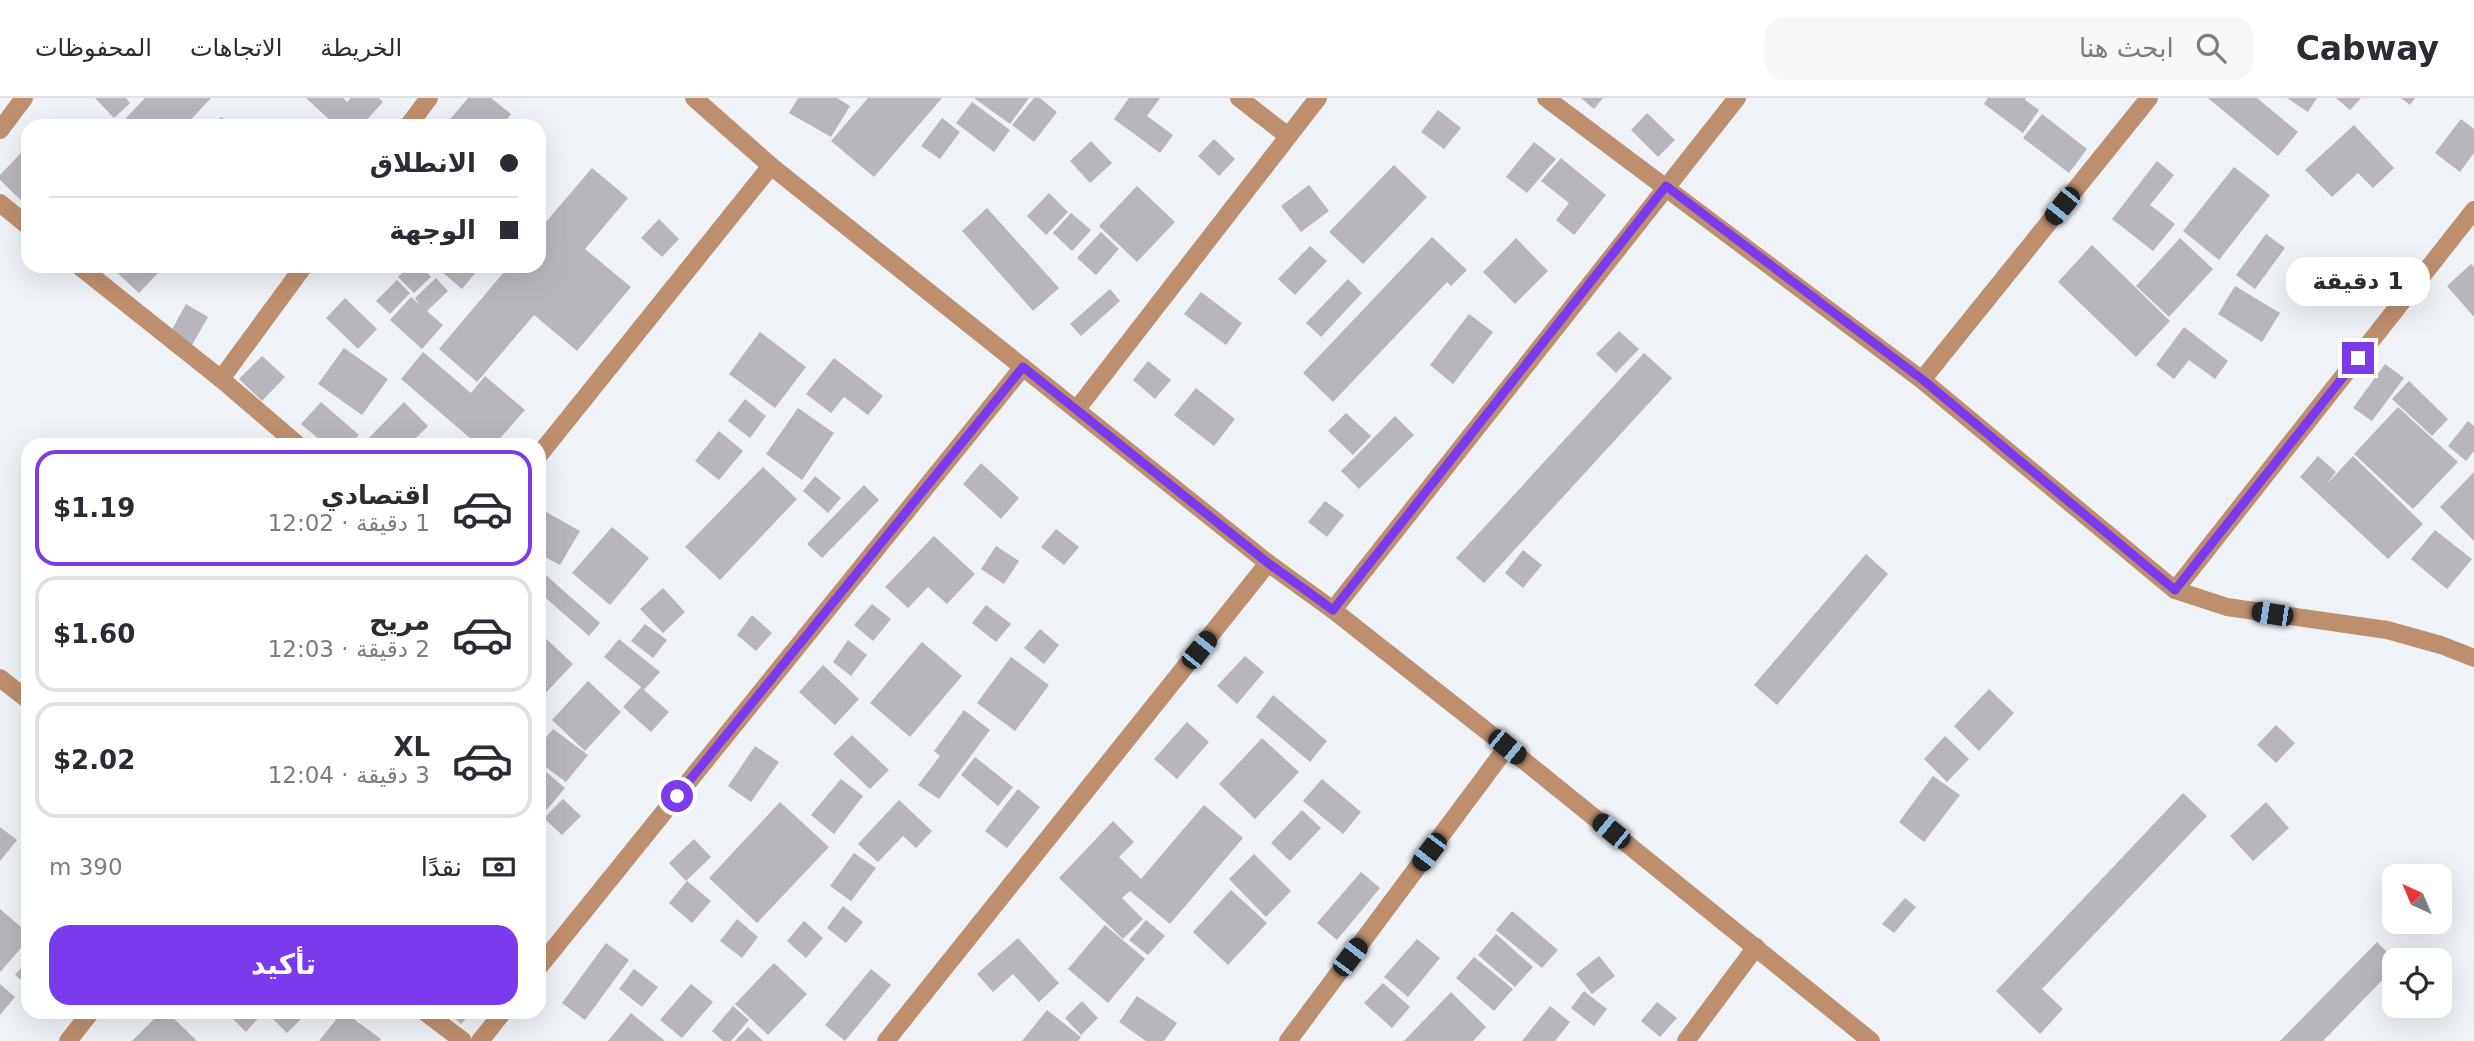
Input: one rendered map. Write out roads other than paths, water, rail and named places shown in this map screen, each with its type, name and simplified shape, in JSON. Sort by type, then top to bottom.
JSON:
[{"type":"street","points":[[0,130],[24,98]]},
{"type":"street","points":[[413,119],[429,98]]},
{"type":"street","points":[[694,98],[771,166],[1268,563],[1333,610],[1507,747],[1871,1041]]},
{"type":"street","points":[[1239,98],[1288,136]]},
{"type":"street","points":[[1077,409],[1318,98]]},
{"type":"street","points":[[1546,98],[1923,380],[2175,590],[2227,607],[2387,630],[2474,657]]},
{"type":"street","points":[[1333,610],[1738,98]]},
{"type":"street","points":[[1923,380],[2150,98]]},
{"type":"street","points":[[546,446],[771,166]]},
{"type":"street","points":[[0,203],[21,220]]},
{"type":"street","points":[[2175,590],[2474,210]]},
{"type":"street","points":[[88,273],[290,438]]},
{"type":"street","points":[[220,379],[299,273]]},
{"type":"street","points":[[546,958],[1023,367]]},
{"type":"street","points":[[886,1041],[1268,563]]},
{"type":"street","points":[[0,678],[21,694]]},
{"type":"street","points":[[1288,1041],[1507,747]]},
{"type":"street","points":[[1686,1041],[1756,947]]},
{"type":"street","points":[[68,1041],[85,1019]]},
{"type":"street","points":[[434,1019],[463,1041]]},
{"type":"street","points":[[480,1041],[497,1019]]}]
